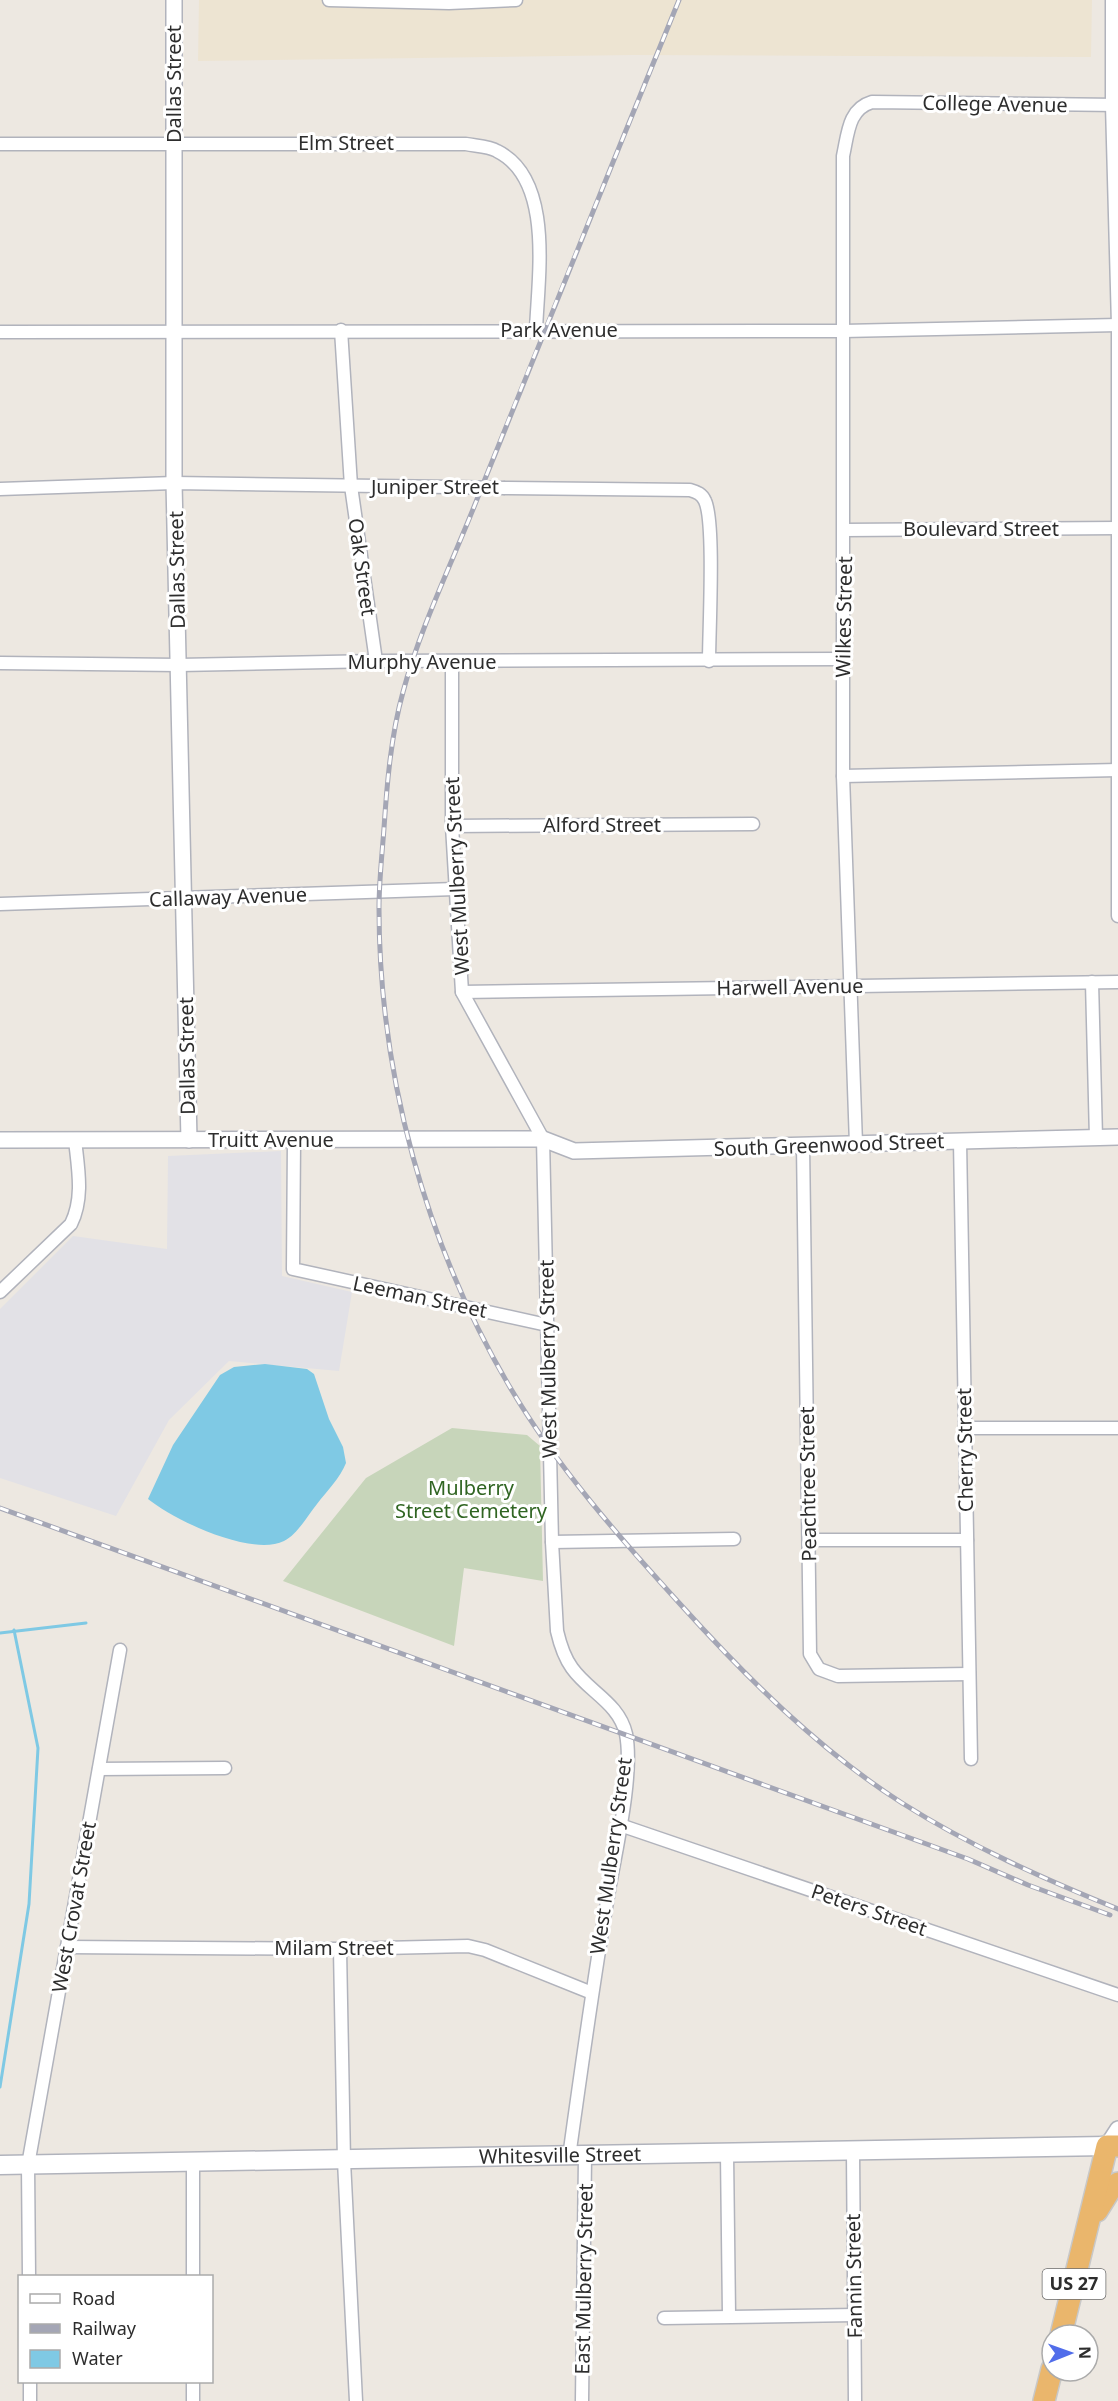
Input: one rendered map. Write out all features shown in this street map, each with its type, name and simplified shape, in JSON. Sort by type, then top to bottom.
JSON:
[{"type":"highway","name":"US 27","points":[[1064,2323],[1114,2140]]},
{"type":"highway","points":[[1087,2233],[1100,2205],[1118,2183]]},
{"type":"highway","points":[[1044,2401],[1048,2383]]},
{"type":"main road","name":"Whitesville Street","points":[[0,2165],[193,2164],[853,2152],[1114,2140]]},
{"type":"street","points":[[329,0],[449,2],[516,0]]},
{"type":"street","points":[[1112,0],[1118,326],[1118,916]]},
{"type":"street","name":"Dallas Street","points":[[177,1],[174,143],[174,483],[189,1140]]},
{"type":"street","name":"College Avenue","points":[[872,102],[1115,105]]},
{"type":"street","name":"Wilkes Street","points":[[856,1144],[843,776],[843,156],[855,111],[872,102]]},
{"type":"street","name":"Elm Street","points":[[0,144],[466,144],[497,150],[514,163],[529,182],[535,203],[539,242],[536,330]]},
{"type":"street","name":"Park Avenue","points":[[0,332],[843,331],[1118,326]]},
{"type":"street","name":"Oak Street","points":[[341,330],[351,486],[376,661]]},
{"type":"street","name":"Juniper Street","points":[[0,489],[174,483],[690,490],[699,493],[705,501],[709,525],[709,661]]},
{"type":"street","name":"Boulevard Street","points":[[844,530],[1118,528]]},
{"type":"street","name":"Murphy Avenue","points":[[0,663],[179,665],[376,661],[843,659]]},
{"type":"street","name":"West Mulberry Street","points":[[452,662],[452,826],[462,992],[543,1139],[552,1542],[560,1645],[573,1671],[603,1696],[618,1715],[626,1733],[626,1771],[620,1825],[592,1992],[577,2157]]},
{"type":"street","points":[[843,776],[1117,770]]},
{"type":"street","name":"Alford Street","points":[[452,826],[753,824]]},
{"type":"street","name":"Callaway Avenue","points":[[0,904],[455,889]]},
{"type":"street","points":[[1092,982],[1096,1138]]},
{"type":"street","name":"Harwell Avenue","points":[[462,992],[1118,982]]},
{"type":"street","name":"South Greenwood Street","points":[[543,1139],[574,1151],[1118,1137]]},
{"type":"street","name":"Truitt Avenue","points":[[0,1140],[543,1139]]},
{"type":"street","points":[[0,1292],[70,1224],[76,1213],[79,1180],[75,1140]]},
{"type":"street","name":"Leeman Street","points":[[294,1140],[293,1269],[547,1325]]},
{"type":"street","name":"Cherry Street","points":[[960,1141],[971,1759]]},
{"type":"street","name":"Peachtree Street","points":[[803,1146],[810,1654],[819,1670],[838,1676],[969,1674]]},
{"type":"street","points":[[965,1428],[1118,1428]]},
{"type":"street","points":[[552,1542],[734,1539]]},
{"type":"street","points":[[809,1540],[967,1540]]},
{"type":"street","name":"West Crovat Street","points":[[29,2275],[28,2165],[120,1650]]},
{"type":"street","points":[[99,1769],[225,1768]]},
{"type":"street","name":"Peters Street","points":[[620,1825],[1118,1995]]},
{"type":"street","name":"Milam Street","points":[[67,1947],[340,1949],[468,1946],[485,1950],[592,1992]]},
{"type":"street","points":[[340,1949],[344,2161],[356,2401]]},
{"type":"street","name":"Fannin Street","points":[[853,2152],[855,2401]]},
{"type":"street","points":[[727,2154],[729,2315]]},
{"type":"street","name":"East Mulberry Street","points":[[577,2157],[582,2401]]},
{"type":"street","points":[[193,2164],[193,2275]]},
{"type":"street","points":[[664,2318],[729,2315],[855,2315]]},
{"type":"street","points":[[30,2383],[30,2401]]},
{"type":"street","points":[[193,2383],[193,2401]]},
{"type":"shaded area","points":[[199,0],[1092,0],[1091,57],[633,55],[198,61]]},
{"type":"shaded area","points":[[281,1151],[282,1276],[352,1292],[339,1371],[229,1361],[169,1420],[116,1516],[0,1478],[0,1309],[73,1236],[167,1249],[168,1156]]},
{"type":"green space","name":"Mulberry Street Cemetery","points":[[452,1428],[527,1435],[540,1446],[543,1581],[464,1568],[454,1646],[283,1581],[366,1478]]},
{"type":"water","points":[[265,1364],[307,1369],[314,1374],[329,1419],[343,1447],[346,1463],[337,1479],[298,1529],[284,1541],[270,1545],[252,1544],[213,1534],[176,1517],[148,1499],[173,1445],[220,1375],[234,1367]]},
{"type":"waterway","points":[[0,1633],[86,1623]]},
{"type":"waterway","points":[[0,2087],[29,1904],[38,1748],[14,1630]]},
{"type":"railway","points":[[679,0],[429,615],[403,692],[395,725],[388,777],[379,908],[381,971],[398,1096],[413,1158],[432,1218],[481,1334],[511,1389],[549,1447],[590,1501],[635,1554],[758,1685],[813,1736],[871,1782],[928,1819],[981,1848],[1118,1909]]},
{"type":"railway","points":[[0,1508],[968,1859],[1028,1885],[1110,1915]]}]
